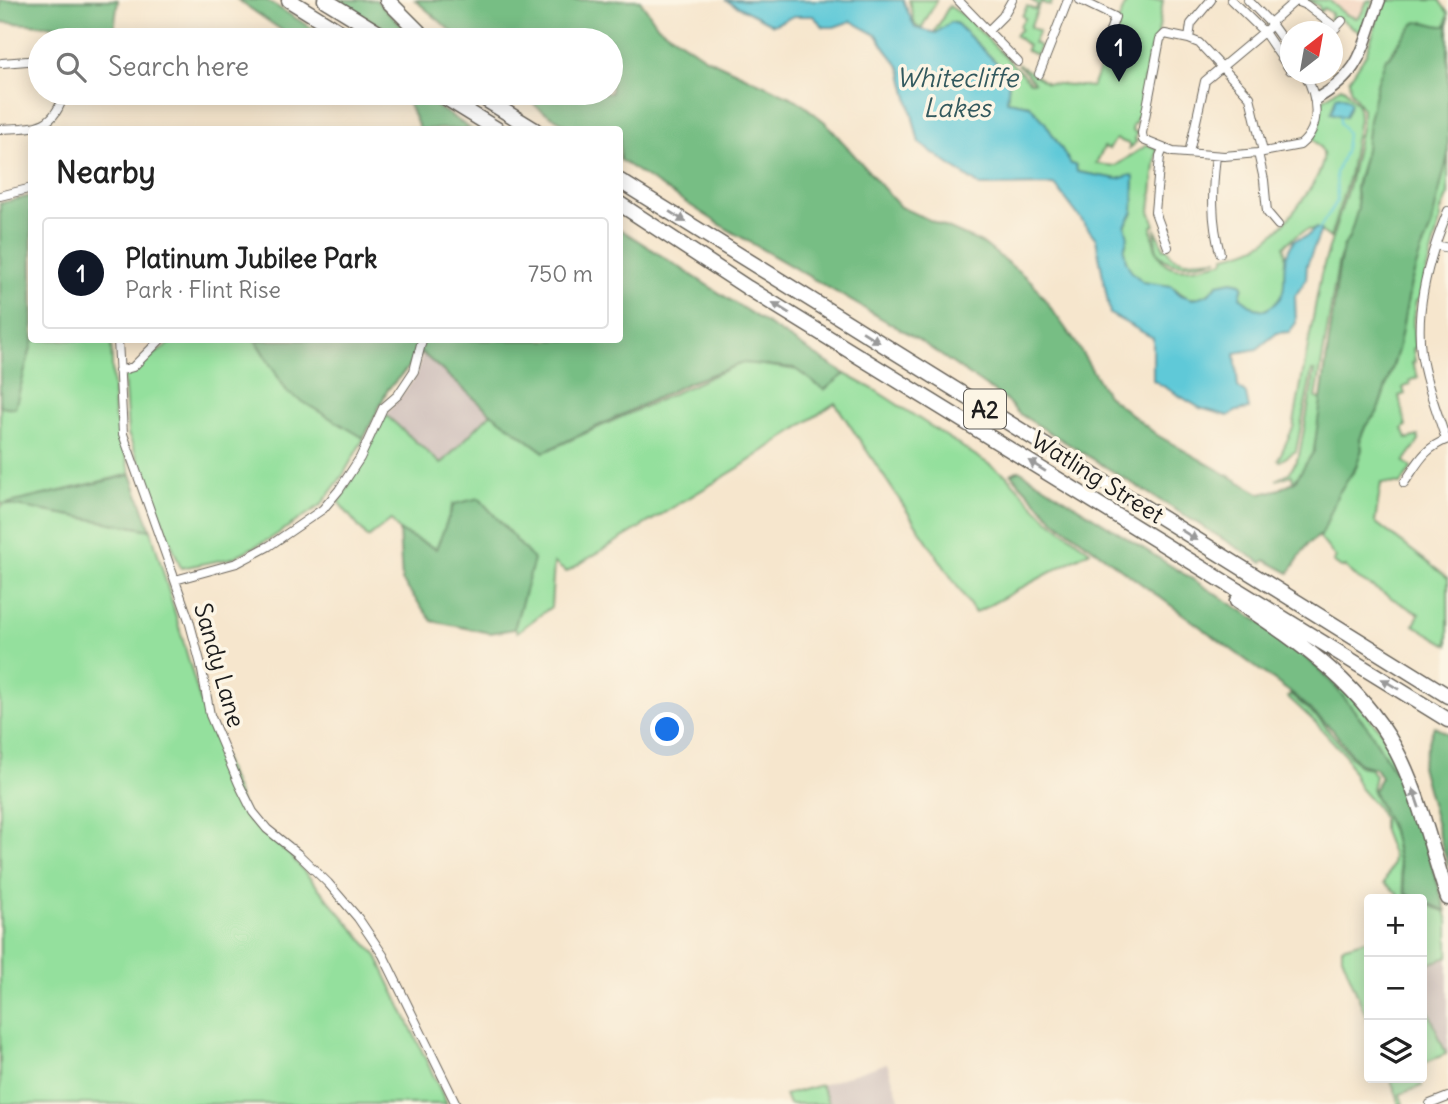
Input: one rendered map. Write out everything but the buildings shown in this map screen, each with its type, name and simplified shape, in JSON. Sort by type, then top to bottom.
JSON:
[{"type":"highway","points":[[289,0],[334,28]]},
{"type":"highway","points":[[325,0],[370,28]]},
{"type":"highway","points":[[387,0],[415,28]]},
{"type":"highway","points":[[457,105],[492,126]]},
{"type":"highway","points":[[494,105],[529,126]]},
{"type":"highway","points":[[507,105],[536,126]]},
{"type":"highway","name":"Watling Street","points":[[623,183],[1448,696]]},
{"type":"highway","name":"Watling Street","points":[[623,206],[748,288],[1448,720]]},
{"type":"highway","points":[[1096,502],[1199,576],[1295,640],[1331,668],[1354,692],[1380,725],[1401,759],[1448,898]]},
{"type":"highway","points":[[1352,636],[1448,690]]},
{"type":"street","points":[[958,0],[1017,62]]},
{"type":"street","points":[[988,31],[1003,16],[1012,0]]},
{"type":"street","points":[[1039,74],[1068,0]]},
{"type":"street","points":[[1080,0],[1115,17],[1110,31]]},
{"type":"street","points":[[1189,39],[1192,23],[1212,0]]},
{"type":"street","points":[[1231,0],[1264,32],[1280,55]]},
{"type":"street","points":[[1248,0],[1280,36]]},
{"type":"street","points":[[1314,94],[1330,88],[1347,76],[1360,59],[1380,0]]},
{"type":"street","points":[[1189,153],[1204,84],[1220,67],[1264,32],[1293,1],[1306,5],[1329,21]]},
{"type":"street","points":[[1278,225],[1267,212],[1264,180],[1260,153],[1250,97],[1199,43],[1165,34],[1160,39],[1142,133],[1143,140],[1163,149],[1216,156],[1260,153],[1296,147],[1304,142],[1315,118],[1314,94],[1310,84]]},
{"type":"street","points":[[2,63],[28,61]]},
{"type":"street","points":[[40,126],[46,124],[55,114],[59,105]]},
{"type":"street","points":[[0,129],[28,127]]},
{"type":"street","points":[[1163,149],[1155,212],[1168,247]]},
{"type":"street","points":[[1216,156],[1212,205],[1215,220],[1213,228],[1220,253]]},
{"type":"street","points":[[0,195],[28,189]]},
{"type":"street","points":[[1404,483],[1426,450],[1447,439],[1425,373],[1419,327],[1420,304],[1448,211]]},
{"type":"street","points":[[1436,245],[1448,248]]},
{"type":"street","name":"Sandy Lane","points":[[118,343],[123,434],[175,580],[201,665],[210,715],[253,812],[267,829],[328,883],[358,918],[383,955],[456,1104]]},
{"type":"street","points":[[119,371],[133,367],[157,343]]},
{"type":"street","points":[[175,580],[237,563],[269,546],[323,509],[360,458],[383,408],[398,395],[414,371],[421,343]]},
{"type":"street","points":[[1430,1104],[1448,1097]]},
{"type":"shaded area","points":[[1318,0],[1373,0],[1362,34],[1336,14]]},
{"type":"shaded area","points":[[423,353],[491,413],[441,464],[386,415],[415,378]]},
{"type":"shaded area","points":[[1448,957],[1446,1054],[1427,1007],[1427,964]]},
{"type":"shaded area","points":[[887,1063],[901,1104],[829,1104],[821,1085]]},
{"type":"green space","points":[[0,0],[118,0],[114,28],[0,22]]},
{"type":"green space","points":[[238,0],[266,0],[312,28],[279,28]]},
{"type":"green space","points":[[338,0],[376,0],[404,28],[384,28]]},
{"type":"green space","points":[[415,0],[640,0],[658,26],[706,58],[797,100],[825,122],[900,207],[984,244],[1032,282],[1076,343],[1107,395],[1157,435],[1261,494],[1280,489],[1295,481],[1314,451],[1339,267],[1343,247],[1349,238],[1358,208],[1356,189],[1377,84],[1386,58],[1390,57],[1415,23],[1446,26],[1448,17],[1448,155],[1430,230],[1411,283],[1398,350],[1377,413],[1366,425],[1360,439],[1362,449],[1356,467],[1338,494],[1322,534],[1308,544],[1289,573],[1265,560],[1262,563],[1018,413],[1006,400],[917,339],[727,229],[623,162],[623,126],[567,126],[535,105],[623,105],[623,28],[448,28]]},
{"type":"green space","points":[[909,0],[937,0],[921,29],[915,25]]},
{"type":"green space","points":[[1031,0],[1053,0],[1050,6],[1041,2],[1030,27],[1039,31],[1033,43],[1040,46],[1036,55],[1026,50],[1028,46],[1015,35],[1021,29],[1019,26],[1025,18],[1022,16],[1027,6],[1035,10],[1038,5]]},
{"type":"green space","points":[[1127,0],[1163,0],[1156,48],[1151,48],[1149,56],[1153,57],[1148,64],[1148,79],[1144,78],[1143,83],[1148,85],[1145,87],[1140,117],[1137,117],[1133,124],[1132,131],[1139,133],[1136,134],[1137,141],[1129,149],[1129,144],[1116,139],[1109,149],[1104,147],[1096,164],[1115,166],[1147,145],[1157,148],[1150,211],[1155,225],[1152,226],[1154,243],[1158,255],[1172,267],[1193,268],[1221,262],[1225,256],[1248,250],[1269,238],[1295,210],[1319,173],[1323,153],[1313,139],[1319,127],[1317,122],[1321,101],[1341,87],[1358,105],[1359,119],[1349,176],[1330,238],[1317,230],[1306,230],[1284,246],[1293,322],[1201,328],[1239,295],[1243,287],[1241,283],[1225,283],[1208,294],[1192,298],[1169,286],[1148,284],[1137,278],[1128,266],[1124,253],[1127,238],[1125,226],[1133,212],[1134,177],[1118,179],[1077,172],[1076,165],[1071,164],[1044,121],[1029,105],[1007,101],[1008,74],[957,24],[951,22],[942,31],[934,33],[949,6],[966,17],[1030,82],[1034,82],[1018,64],[1047,83],[1092,87]]},
{"type":"green space","points":[[1307,0],[1329,0],[1345,14],[1356,18],[1367,1],[1373,0],[1362,34],[1339,18],[1336,21],[1329,19],[1332,14],[1324,8],[1320,12],[1319,6]]},
{"type":"green space","points":[[1384,0],[1439,0],[1448,13],[1447,26],[1439,27],[1422,21],[1395,46],[1380,76],[1356,187],[1357,216],[1338,264],[1316,398],[1322,399],[1314,451],[1295,481],[1293,482],[1292,475],[1276,480],[1290,472],[1299,456],[1315,371],[1312,371],[1296,451],[1278,460],[1293,428],[1321,274],[1350,181],[1362,123],[1362,108],[1350,89],[1349,80],[1366,54]]},
{"type":"green space","points":[[409,105],[434,105],[466,126],[418,126]]},
{"type":"green space","points":[[1448,155],[1448,194],[1440,213],[1441,218],[1419,299],[1416,301],[1413,320],[1414,343],[1418,347],[1413,348],[1415,362],[1412,363],[1418,377],[1409,381],[1410,384],[1403,388],[1405,394],[1399,396],[1406,426],[1403,429],[1407,439],[1418,436],[1419,441],[1404,462],[1412,467],[1401,484],[1381,483],[1375,522],[1448,578],[1448,645],[1414,625],[1419,614],[1355,577],[1346,567],[1341,568],[1333,562],[1336,558],[1320,538],[1338,494],[1356,468],[1362,449],[1360,439],[1366,425],[1377,413],[1395,361],[1411,283],[1430,230]]},
{"type":"green space","points":[[28,197],[28,343],[32,343],[15,408],[0,406],[0,203]]},
{"type":"green space","points":[[1156,230],[1164,249],[1167,248],[1172,257],[1186,261],[1218,259],[1185,264],[1165,260],[1159,254],[1156,244]]},
{"type":"green space","points":[[623,231],[845,374],[824,390],[794,368],[743,363],[688,383],[544,452],[491,413],[422,353],[388,389],[364,438],[288,393],[257,343],[623,343]]},
{"type":"green space","points":[[32,343],[111,343],[114,414],[131,474],[7,504],[151,530],[201,703],[248,820],[290,855],[377,956],[447,1104],[0,1104],[0,508],[4,504],[0,503],[0,406],[15,407]]},
{"type":"green space","points":[[171,343],[257,343],[288,393],[364,438],[343,475],[321,505],[270,539],[232,558],[181,568],[128,434],[124,376]]},
{"type":"green space","points":[[743,362],[797,370],[824,389],[845,374],[875,390],[1007,476],[1044,516],[1090,551],[975,613],[835,403],[740,467],[566,572],[554,563],[551,607],[517,632],[453,504],[437,549],[399,531],[391,520],[368,538],[339,503],[386,415],[441,464],[491,413],[544,452]]},
{"type":"green space","points":[[1019,470],[1265,625],[1311,662],[1333,684],[1369,729],[1414,805],[1446,911],[1427,903],[1427,894],[1406,894],[1392,830],[1373,791],[1381,777],[1375,768],[1359,764],[1332,729],[1291,693],[1054,520],[1011,474]]},
{"type":"green space","points":[[131,475],[151,530],[5,504]]},
{"type":"green space","points":[[479,498],[534,560],[514,629],[490,633],[432,621],[402,581],[399,531],[436,549],[454,504]]},
{"type":"green space","points":[[1311,662],[1326,668],[1381,731],[1414,805],[1368,730],[1342,695]]},
{"type":"green space","points":[[1290,694],[1320,720],[1359,766],[1370,768],[1375,776],[1372,789],[1392,831],[1405,894],[1398,894],[1384,883],[1393,857],[1383,831],[1383,818],[1376,806],[1359,787],[1346,756],[1288,697]]},
{"type":"green space","points":[[1434,726],[1448,734],[1448,867],[1421,766]]},
{"type":"green space","points":[[1427,905],[1445,911],[1448,922],[1448,957],[1427,964]]},
{"type":"green space","points":[[1364,940],[1364,1011],[1342,956],[1342,947]]},
{"type":"green space","points":[[1427,1006],[1446,1054],[1427,1062]]},
{"type":"green space","points":[[1392,1083],[1421,1083],[1422,1086],[1400,1094],[1403,1104],[1398,1104]]},
{"type":"green space","points":[[821,1085],[829,1104],[789,1104],[785,1095]]},
{"type":"water","name":"Whitecliffe Lakes","points":[[725,0],[903,0],[915,28],[936,33],[951,22],[957,24],[1008,74],[1007,101],[1029,105],[1044,121],[1071,164],[1076,165],[1077,172],[1118,179],[1131,175],[1134,177],[1133,212],[1125,226],[1128,237],[1124,249],[1131,271],[1143,282],[1171,286],[1181,295],[1193,299],[1208,294],[1218,284],[1232,281],[1241,283],[1243,285],[1240,297],[1255,308],[1265,310],[1279,300],[1282,294],[1286,258],[1294,240],[1307,236],[1316,228],[1321,230],[1307,265],[1306,280],[1295,296],[1296,323],[1289,332],[1277,333],[1257,349],[1235,353],[1238,387],[1246,394],[1249,409],[1228,416],[1200,408],[1153,380],[1153,338],[1110,314],[1096,239],[1055,185],[980,186],[919,143],[901,69],[878,36],[851,21],[834,27],[824,27],[813,16],[794,16],[773,25]]},
{"type":"water","points":[[1342,96],[1351,103],[1345,117],[1331,113],[1336,97]]},
{"type":"waterway","points":[[1319,229],[1337,201],[1336,172],[1345,152],[1347,133],[1340,123],[1340,117]]},
{"type":"place","name":"Platinum Jubilee Park","points":[[1119,82]]}]
